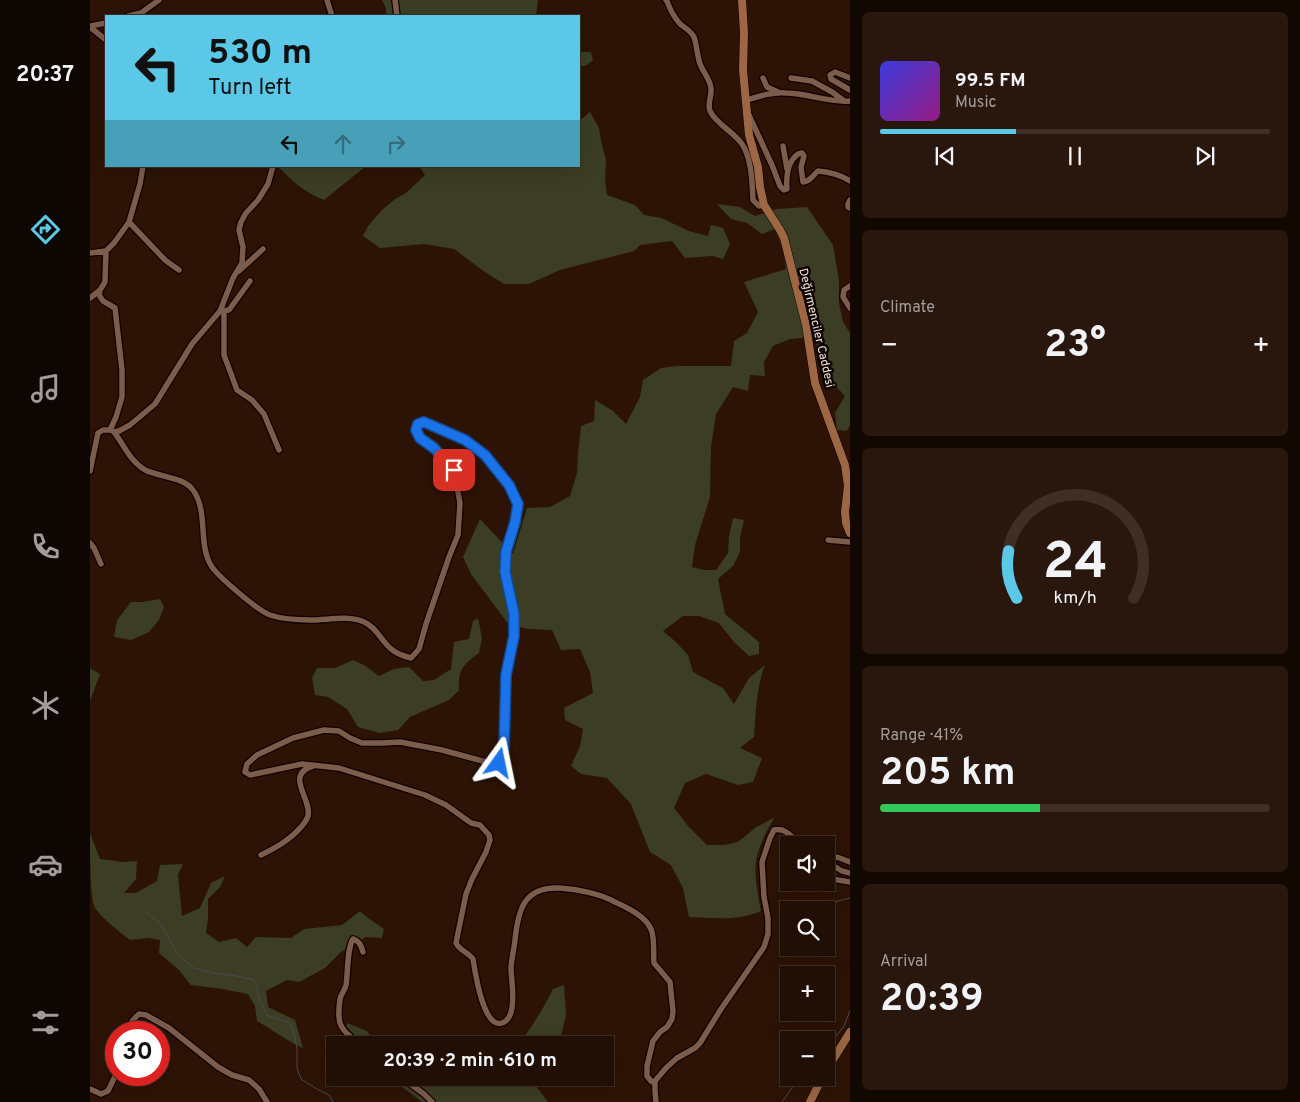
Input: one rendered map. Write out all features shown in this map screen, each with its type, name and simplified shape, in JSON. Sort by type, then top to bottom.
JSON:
[{"type":"main road","name":"Değirmenciler Caddesi","points":[[742,0],[744,33],[743,70],[749,134],[758,168],[764,205],[784,238],[806,325],[815,383],[845,464],[848,486],[845,512],[846,523],[850,533]]},
{"type":"main road","points":[[835,1056],[850,1032]]},
{"type":"main road","points":[[810,1102],[818,1086]]},
{"type":"street","points":[[131,15],[141,12],[159,0]]},
{"type":"street","points":[[327,0],[332,15]]},
{"type":"street","points":[[395,0],[398,15]]},
{"type":"street","points":[[666,0],[671,12],[694,39],[696,54],[711,89],[709,109],[720,124],[742,144],[752,179],[753,200],[759,206],[764,205]]},
{"type":"street","points":[[90,26],[105,23]]},
{"type":"street","points":[[90,26],[105,39]]},
{"type":"street","points":[[850,78],[834,72],[830,74],[831,79],[850,90]]},
{"type":"street","points":[[763,78],[767,87],[780,93]]},
{"type":"street","points":[[791,78],[812,81],[847,101]]},
{"type":"street","points":[[747,100],[766,94],[786,93],[847,101]]},
{"type":"street","points":[[747,112],[780,186],[784,190],[787,189],[790,161],[794,156],[802,153],[804,156],[801,167],[803,182],[809,181],[818,171],[850,181]]},
{"type":"street","points":[[783,146],[788,171]]},
{"type":"street","points":[[90,253],[106,251],[129,222],[143,167]]},
{"type":"street","points":[[90,434],[103,430],[119,431],[130,425],[155,404],[192,344],[222,311],[242,263],[239,230],[241,222],[268,184],[273,167]]},
{"type":"street","points":[[850,200],[848,204],[850,208]]},
{"type":"street","points":[[129,222],[165,260],[179,270]]},
{"type":"street","points":[[236,274],[263,249]]},
{"type":"street","points":[[90,298],[100,290],[105,282],[106,251]]},
{"type":"street","points":[[222,311],[229,310],[250,281]]},
{"type":"street","points":[[850,286],[844,290],[844,297],[850,308]]},
{"type":"street","points":[[100,290],[99,296],[103,301],[115,308],[122,370],[122,397],[112,431]]},
{"type":"street","points":[[222,311],[224,355],[237,390],[252,400],[264,414],[279,450]]},
{"type":"street","points":[[112,431],[136,464],[146,470],[183,482],[193,489],[200,505],[206,554],[212,567],[241,596],[268,614],[310,620],[355,619],[364,622],[372,626],[391,650],[410,658],[419,649],[458,535],[460,503],[454,470],[434,448],[420,438],[416,430],[418,424],[424,422],[465,440],[485,455],[509,485],[518,504],[505,562],[505,572],[514,614],[514,636],[506,675],[504,748],[499,763],[490,770]]},
{"type":"street","points":[[90,471],[98,433]]},
{"type":"street","points":[[845,464],[850,481]]},
{"type":"street","points":[[828,540],[850,542]]},
{"type":"street","points":[[90,543],[101,564]]},
{"type":"street","points":[[504,748],[497,760],[486,762],[415,744],[400,742],[362,743],[339,731],[324,730],[292,738],[256,755],[247,764],[245,772],[250,775],[302,764],[340,768],[425,795],[446,805],[471,823],[480,826],[489,835],[490,840],[466,894],[456,943],[459,948],[470,954],[473,959],[480,996],[490,1020],[497,1023],[503,1023],[509,1018],[512,1009],[511,969],[517,919],[522,906],[538,890],[555,888],[576,889],[612,900],[639,915],[651,929],[654,944],[654,963],[670,982],[674,1012],[667,1027],[653,1041],[647,1066],[647,1076],[651,1082],[655,1083]]},
{"type":"street","points":[[261,855],[294,835],[307,819],[308,813],[300,785],[300,778],[306,768],[314,765]]},
{"type":"street","points":[[656,1102],[655,1081],[677,1058],[700,1043],[764,947],[768,934],[768,918],[764,897],[762,862],[774,830],[779,828],[791,836]]},
{"type":"street","points":[[850,862],[837,857],[832,861],[832,864],[842,871],[850,873]]},
{"type":"street","points":[[835,880],[850,882]]},
{"type":"street","points":[[350,1036],[342,1029],[339,1011],[340,999],[345,988],[350,945],[353,939],[357,940],[363,952]]},
{"type":"street","points":[[133,1021],[139,1014],[146,1015],[157,1021]]},
{"type":"street","points":[[170,1029],[218,1066],[232,1075],[249,1080],[259,1089],[266,1102]]},
{"type":"street","points":[[90,1089],[100,1094],[108,1091],[110,1086]]},
{"type":"street","points":[[413,1086],[432,1102]]},
{"type":"green space","points":[[382,0],[538,0],[536,15],[386,15],[386,8]]},
{"type":"green space","points":[[580,52],[591,52],[593,60],[587,65],[580,67]]},
{"type":"green space","points":[[590,112],[599,128],[606,160],[605,179],[607,195],[635,205],[644,215],[661,218],[689,231],[708,236],[711,225],[723,228],[730,244],[723,259],[712,256],[685,258],[672,241],[640,245],[634,251],[560,270],[529,284],[504,284],[454,249],[424,244],[380,248],[363,236],[368,226],[382,210],[406,193],[425,175],[420,167],[580,167],[580,120]]},
{"type":"green space","points":[[279,167],[365,167],[324,200],[310,193],[289,178]]},
{"type":"green space","points":[[717,204],[740,207],[755,216],[777,209],[807,207],[833,245],[839,281],[839,303],[843,322],[850,333],[850,425],[847,431],[837,430],[835,413],[845,396],[826,376],[815,337],[790,339],[773,346],[764,362],[765,376],[750,375],[748,391],[733,387],[716,414],[711,447],[710,497],[695,545],[692,567],[716,570],[728,553],[733,518],[744,520],[740,537],[740,552],[733,566],[718,579],[725,614],[759,642],[759,654],[749,656],[734,642],[719,623],[699,616],[683,616],[663,631],[688,655],[693,672],[723,688],[734,704],[749,678],[765,665],[758,692],[754,737],[740,748],[762,758],[753,782],[738,785],[706,774],[685,783],[674,808],[707,845],[724,845],[738,842],[755,828],[775,817],[762,841],[757,856],[756,884],[761,911],[744,916],[726,918],[689,917],[683,888],[671,865],[650,852],[631,804],[607,778],[581,774],[571,766],[580,746],[583,729],[565,720],[564,708],[593,693],[590,672],[580,649],[561,650],[552,630],[529,629],[509,625],[471,574],[463,557],[480,519],[513,554],[527,508],[550,507],[570,496],[577,473],[581,426],[594,421],[595,400],[613,411],[626,424],[640,397],[643,380],[661,368],[677,366],[731,366],[734,341],[747,333],[758,312],[744,282],[786,269],[783,249],[775,229],[762,234],[747,223],[731,219]]},
{"type":"green space","points":[[160,599],[164,607],[159,620],[149,632],[131,640],[114,637],[117,620],[131,602]]},
{"type":"green space","points":[[478,618],[482,638],[479,653],[463,668],[459,677],[459,690],[449,700],[410,717],[398,730],[380,733],[358,727],[347,709],[328,697],[315,695],[312,678],[317,668],[335,668],[353,660],[364,665],[379,676],[394,669],[409,667],[423,681],[434,680],[451,669],[454,642],[469,639],[473,621]]},
{"type":"green space","points":[[90,668],[100,674],[90,701]]},
{"type":"green space","points":[[90,833],[100,859],[123,862],[137,861],[136,879],[124,893],[136,893],[157,881],[160,865],[183,864],[178,875],[182,916],[200,908],[211,883],[225,876],[220,887],[208,899],[206,933],[219,942],[236,938],[247,947],[256,937],[291,938],[304,929],[342,925],[360,911],[384,929],[382,938],[366,937],[341,952],[325,968],[299,982],[287,980],[266,991],[268,1007],[295,1020],[303,1048],[257,1021],[255,1006],[248,994],[191,985],[179,970],[159,953],[160,940],[148,938],[130,940],[100,915],[94,906],[93,900],[90,871]]},
{"type":"green space","points":[[564,985],[566,1015],[561,1036],[525,1036],[537,1018],[553,989]]},
{"type":"green space","points":[[347,1023],[367,1031],[371,1036],[345,1036]]},
{"type":"green space","points":[[401,1086],[536,1086],[548,1102],[422,1102]]},
{"type":"waterway","points":[[835,902],[850,898]]},
{"type":"waterway","points":[[144,911],[160,923],[178,955],[194,968],[254,980],[260,1001],[268,1016],[289,1022],[297,1048],[297,1068],[301,1079],[329,1095],[333,1102]]},
{"type":"waterway","points":[[835,1038],[844,1026],[850,1011]]},
{"type":"waterway","points":[[782,1102],[793,1086]]},
{"type":"route","points":[[454,470],[434,448],[420,438],[416,430],[418,424],[424,422],[465,440],[485,455],[509,485],[518,504],[506,552],[505,572],[514,614],[514,636],[506,675],[504,748],[499,763]]}]
